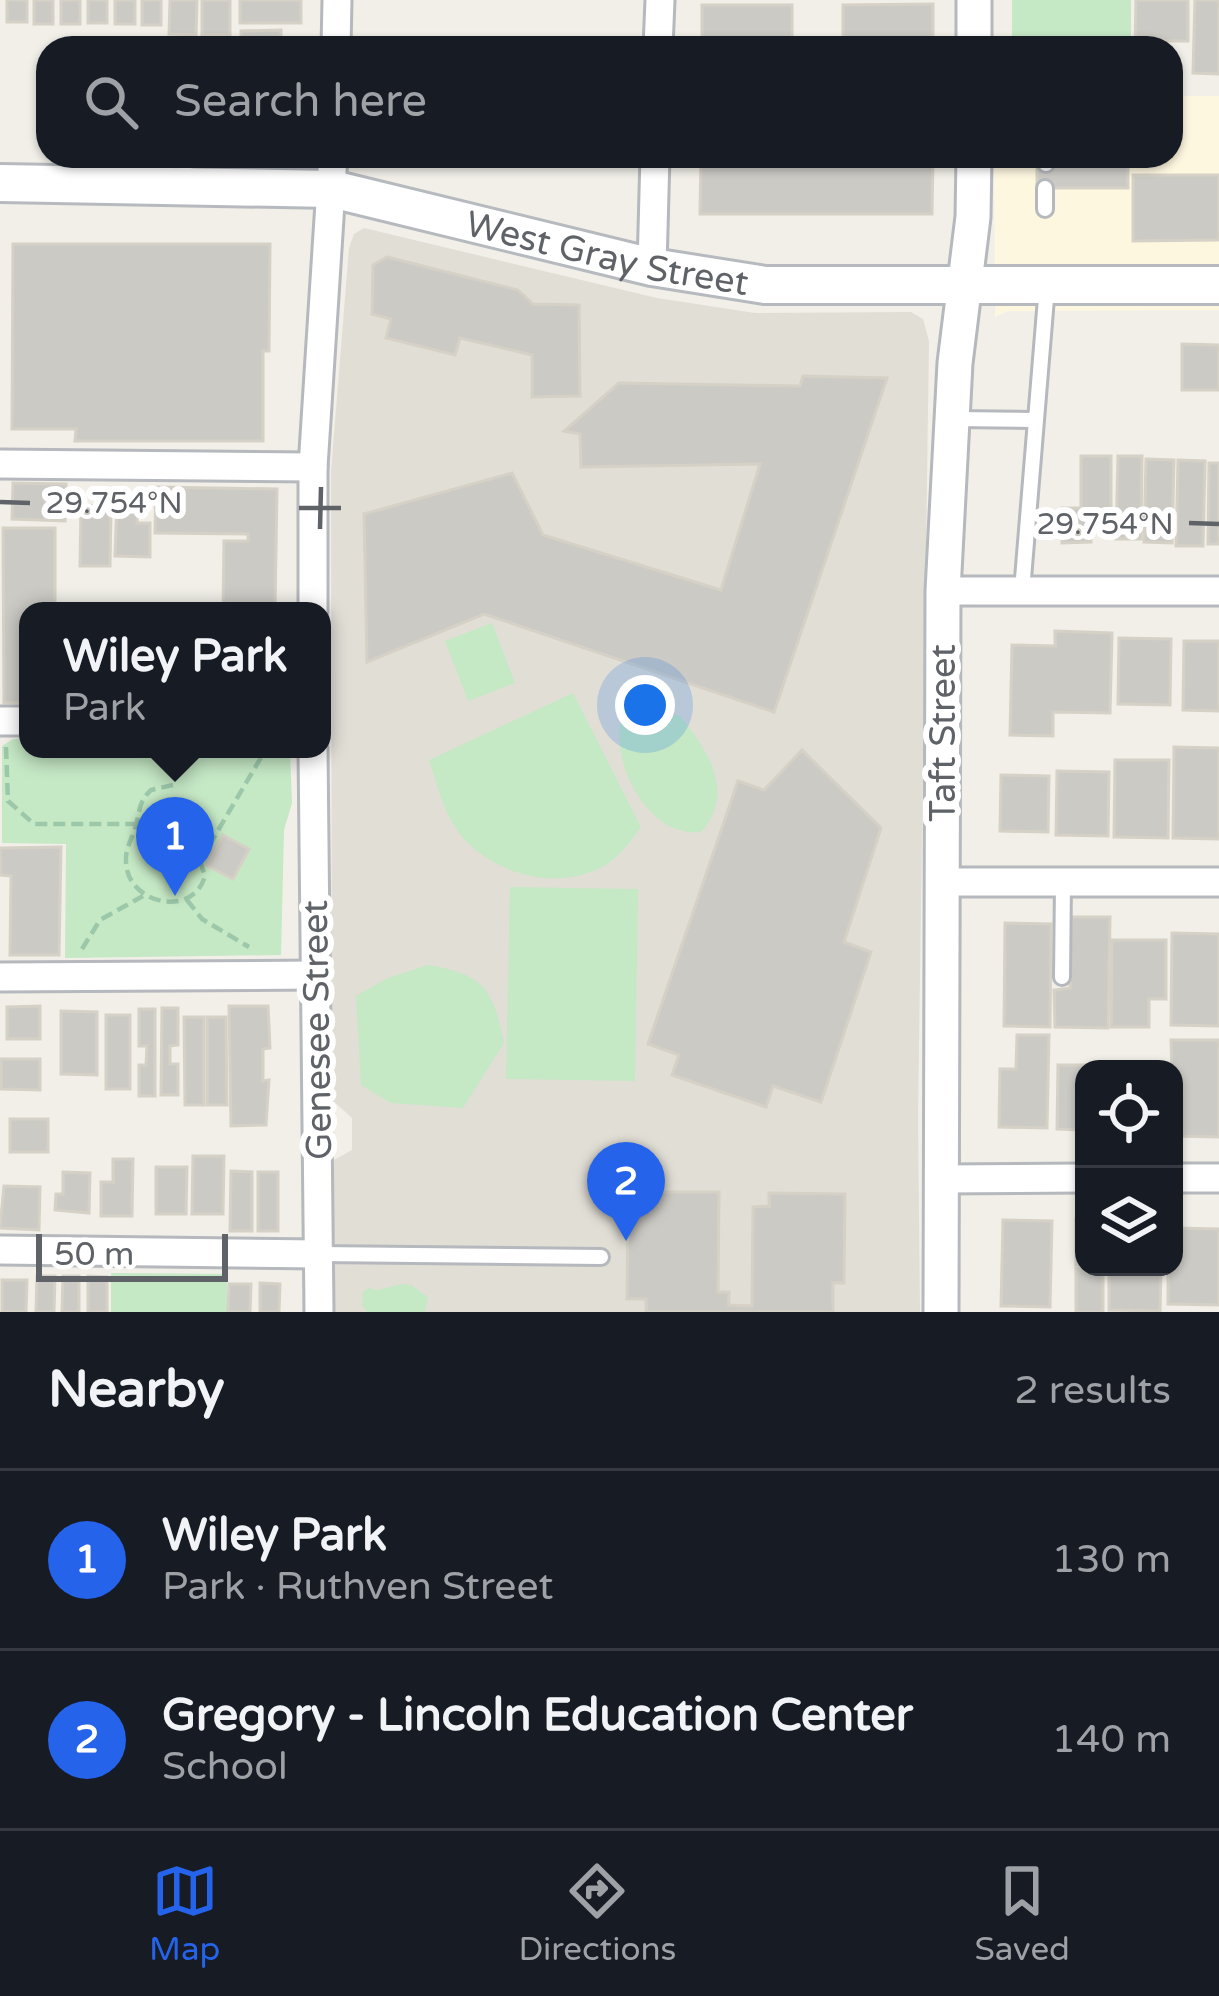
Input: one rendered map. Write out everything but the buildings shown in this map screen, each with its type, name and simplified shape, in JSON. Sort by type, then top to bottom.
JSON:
[{"type":"main road","name":"West Gray Street","points":[[0,183],[184,171],[332,173],[652,267],[765,285],[1219,285]]},
{"type":"street","points":[[336,36],[337,0]]},
{"type":"street","points":[[658,36],[660,0]]},
{"type":"street","points":[[974,0],[974,36]]},
{"type":"street","points":[[652,267],[656,168]]},
{"type":"street","name":"Taft Street","points":[[941,1312],[943,591],[955,363],[973,217],[974,168]]},
{"type":"street","points":[[313,602],[314,467],[332,173]]},
{"type":"street","points":[[0,464],[314,467]]},
{"type":"street","points":[[943,591],[1219,591]]},
{"type":"street","name":"Genesee Street","points":[[313,758],[319,1312]]},
{"type":"street","points":[[941,882],[1219,882]]},
{"type":"street","points":[[0,977],[316,976]]},
{"type":"street","points":[[941,1179],[1075,1178]]},
{"type":"street","points":[[1183,1178],[1219,1178]]},
{"type":"street","points":[[0,1250],[318,1254]]},
{"type":"lane","points":[[1045,209],[1046,188]]},
{"type":"lane","points":[[1022,591],[1047,286]]},
{"type":"lane","points":[[952,418],[1034,420]]},
{"type":"lane","points":[[1062,977],[1063,882]]},
{"type":"lane","points":[[318,1254],[601,1257]]},
{"type":"path","points":[[1,721],[8,801],[14,810],[34,824],[137,824]]},
{"type":"path","points":[[200,861],[261,758]]},
{"type":"path","points":[[173,785],[143,797],[125,865],[134,888],[161,901],[187,900],[205,877],[200,861],[185,848]]},
{"type":"path","points":[[79,809],[80,824]]},
{"type":"path","points":[[79,977],[82,947],[90,931],[100,920],[143,896]]},
{"type":"path","points":[[187,900],[202,920],[258,952]]},
{"type":"shaded area","points":[[1183,96],[1219,96],[1219,310],[1008,311],[995,317],[994,168],[1183,168]]},
{"type":"shaded area","points":[[364,228],[657,298],[755,313],[911,312],[923,319],[929,341],[918,1118],[920,1312],[334,1312],[332,1171],[334,1160],[352,1150],[352,1118],[332,1100],[331,471],[349,248],[354,234]]},
{"type":"green space","points":[[1012,0],[1131,0],[1131,36],[1012,36]]},
{"type":"green space","points":[[492,623],[515,683],[468,701],[445,641]]},
{"type":"green space","points":[[573,693],[641,827],[614,858],[593,871],[554,878],[514,871],[478,852],[464,838],[445,808],[429,760]]},
{"type":"green space","points":[[638,706],[680,716],[708,757],[717,787],[716,802],[701,832],[663,822],[635,791],[626,771],[619,729],[623,710]]},
{"type":"green space","points":[[19,739],[19,758],[290,758],[292,803],[284,830],[281,955],[65,958],[66,844],[2,843],[2,746]]},
{"type":"green space","points":[[510,887],[638,889],[635,1081],[506,1079]]},
{"type":"green space","points":[[428,965],[474,980],[490,997],[500,1025],[504,1043],[463,1108],[391,1103],[361,1085],[356,996],[388,978]]},
{"type":"green space","points":[[111,1273],[227,1274],[227,1312],[111,1312]]},
{"type":"green space","points":[[402,1284],[428,1297],[425,1312],[367,1312],[362,1305],[368,1288]]},
{"type":"place","name":"Wiley Park","points":[[175,896]]},
{"type":"place","name":"Gregory - Lincoln Education Center","points":[[626,1241]]}]
